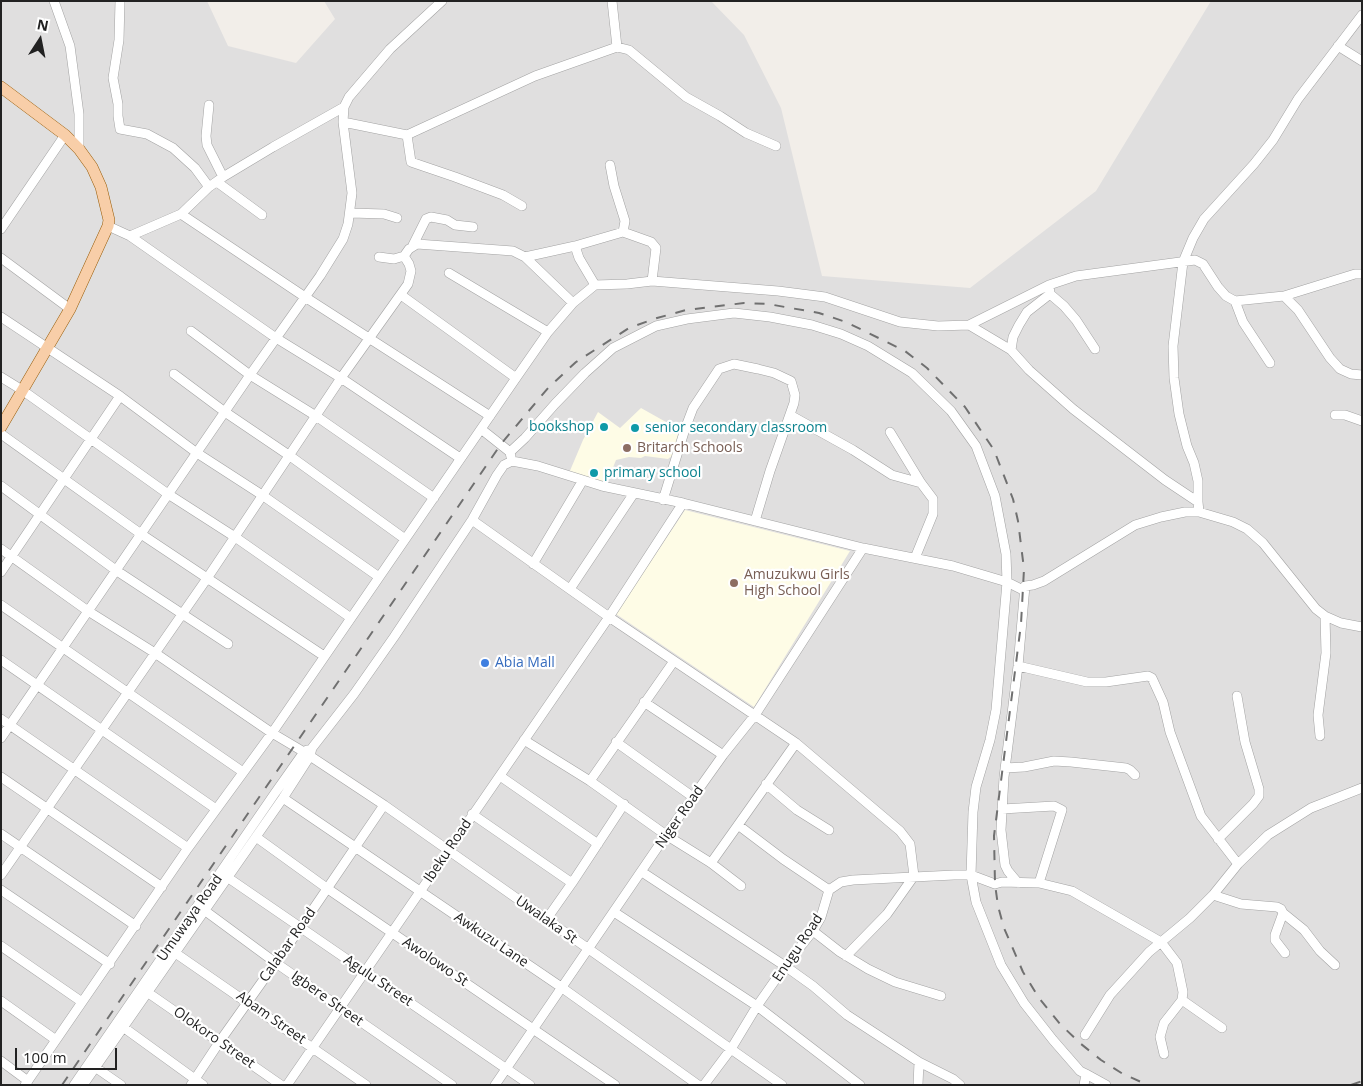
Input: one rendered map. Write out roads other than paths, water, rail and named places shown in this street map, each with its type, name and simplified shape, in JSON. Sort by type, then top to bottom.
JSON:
[{"type":"main road","points":[[1,88],[65,135],[79,149],[92,167],[108,208],[108,226],[70,309],[1,427]]},
{"type":"street","points":[[54,1],[70,46],[79,114],[79,149]]},
{"type":"street","points":[[120,1],[119,40],[113,78],[120,129],[147,134],[173,148],[195,168],[209,188]]},
{"type":"street","points":[[1,738],[343,239],[348,224],[352,193],[343,122],[344,107],[349,97],[390,49],[442,1]]},
{"type":"street","points":[[612,1],[617,47]]},
{"type":"street","points":[[1199,512],[1198,481],[1181,422],[1174,378],[1173,346],[1183,262],[1193,238],[1204,219],[1273,140],[1298,99],[1362,15]]},
{"type":"street","points":[[1338,46],[1362,61]]},
{"type":"street","points":[[343,122],[407,135],[534,76],[617,47],[629,50],[686,97],[746,133],[776,146]]},
{"type":"street","points":[[209,106],[207,145],[220,179],[262,215]]},
{"type":"street","points":[[130,236],[181,214],[220,179],[344,107]]},
{"type":"street","points":[[1,230],[65,135]]},
{"type":"street","points":[[407,135],[411,162],[455,176],[503,195],[522,206]]},
{"type":"street","points":[[610,165],[614,186],[625,220],[622,232]]},
{"type":"street","points":[[350,213],[384,214],[397,218]]},
{"type":"street","points":[[181,214],[305,297],[490,416]]},
{"type":"street","points":[[379,257],[394,259],[404,256],[413,245],[426,219],[431,217],[446,220],[455,225],[473,227]]},
{"type":"street","points":[[108,226],[130,236],[276,338],[341,378],[460,458]]},
{"type":"street","points":[[526,257],[575,246],[622,232],[651,242],[656,248],[652,281]]},
{"type":"street","points":[[413,245],[440,245],[513,251],[526,257],[573,303]]},
{"type":"street","points":[[575,246],[579,258],[594,285]]},
{"type":"street","points":[[1,875],[208,577],[341,378],[401,295],[408,284],[411,271],[404,256]]},
{"type":"street","points":[[1,258],[70,309]]},
{"type":"street","points":[[1,1061],[26,1083],[110,964],[188,848],[272,733],[548,332],[573,303],[594,285],[652,281],[778,291],[825,297],[900,322],[938,326],[968,324],[1076,276],[1195,260],[1199,261],[1226,296],[1235,301],[1284,296],[1355,274],[1362,274]]},
{"type":"street","points":[[448,273],[548,332]]},
{"type":"street","points":[[1049,289],[1076,320],[1095,349]]},
{"type":"street","points":[[1011,350],[1013,337],[1027,312],[1049,289]]},
{"type":"street","points":[[401,295],[516,378]]},
{"type":"street","points":[[1284,296],[1298,310],[1330,358],[1340,369],[1351,374],[1362,375]]},
{"type":"street","points":[[1235,301],[1243,322],[1270,363]]},
{"type":"street","points":[[309,752],[354,694],[394,637],[472,520],[496,475],[555,404],[613,348],[656,326],[688,319],[734,314],[770,317],[812,325],[841,334],[868,346],[912,373],[951,410],[976,446],[995,496],[1006,554],[1007,582],[996,710],[990,740],[976,787],[974,804],[971,875],[976,902],[1002,965],[1024,1004],[1053,1040],[1086,1074],[1106,1085]]},
{"type":"street","points":[[1,317],[120,396],[197,453],[262,495],[379,577]]},
{"type":"street","points":[[968,324],[1011,350],[1029,370],[1073,409],[1165,480],[1198,502]]},
{"type":"street","points":[[191,331],[250,375],[316,416],[434,498]]},
{"type":"street","points":[[664,500],[685,429],[694,408],[719,369],[734,364],[758,369],[774,373],[791,381],[795,395],[755,521]]},
{"type":"street","points":[[174,374],[405,539]]},
{"type":"street","points":[[1,377],[168,494],[235,537],[351,618]]},
{"type":"street","points":[[1,572],[120,396]]},
{"type":"street","points":[[790,414],[892,475],[921,483]]},
{"type":"street","points":[[1335,415],[1345,415],[1362,421]]},
{"type":"street","points":[[481,429],[511,456],[583,480],[863,548],[953,566],[1007,582],[1023,590],[1025,586],[1044,581],[1135,525],[1160,517],[1185,512],[1199,512],[1233,522],[1247,529],[1263,544],[1316,610],[1324,616],[1341,623],[1362,627]]},
{"type":"street","points":[[890,432],[933,499],[933,514],[915,558]]},
{"type":"street","points":[[1,434],[141,534],[324,656]]},
{"type":"street","points":[[532,564],[583,480]]},
{"type":"street","points":[[1,486],[117,570],[228,644]]},
{"type":"street","points":[[570,589],[634,493]]},
{"type":"street","name":"Ibeku Road","points":[[287,1085],[609,617],[683,504]]},
{"type":"street","points":[[472,520],[609,617],[796,743],[900,831],[910,844],[914,876],[887,914],[846,956]]},
{"type":"street","name":"Niger Road","points":[[495,1085],[666,835],[723,755],[755,715],[863,548]]},
{"type":"street","name":"Uwalaka St","points":[[1,549],[88,611],[155,653],[272,733],[309,752],[782,1085]]},
{"type":"street","points":[[1018,883],[1005,864],[1001,830],[1005,768],[1018,666],[1025,586]]},
{"type":"street","points":[[1,605],[243,772]]},
{"type":"street","points":[[1320,736],[1318,715],[1326,653],[1324,616]]},
{"type":"street","points":[[1,660],[216,809]]},
{"type":"street","points":[[590,781],[674,661]]},
{"type":"street","points":[[1018,666],[1087,682],[1106,682],[1148,676],[1152,678],[1163,702],[1170,732],[1201,816],[1238,864]]},
{"type":"street","points":[[1218,839],[1259,796],[1259,789],[1245,742],[1237,696]]},
{"type":"street","points":[[644,702],[723,755]]},
{"type":"street","points":[[1,719],[188,848]]},
{"type":"street","points":[[524,740],[590,781],[666,835],[711,863],[741,886]]},
{"type":"street","points":[[616,742],[693,797]]},
{"type":"street","points":[[711,863],[796,743]]},
{"type":"street","name":"Umuwaya Road","points":[[74,1085],[123,1027],[172,950],[204,910],[283,798],[309,752]]},
{"type":"street","name":"Umuwaya Road","points":[[83,1085],[92,1066],[309,752]]},
{"type":"street","points":[[1005,768],[1024,767],[1054,761],[1126,768],[1135,775]]},
{"type":"street","points":[[500,776],[598,844]]},
{"type":"street","points":[[1,777],[162,887]]},
{"type":"street","points":[[766,784],[797,810],[829,830]]},
{"type":"street","points":[[1084,1034],[1096,1019],[1110,995],[1149,952],[1190,918],[1213,895],[1238,864],[1268,835],[1310,808],[1362,788]]},
{"type":"street","name":"Awkuzu Lane","points":[[283,798],[561,987],[698,1085]]},
{"type":"street","points":[[546,920],[624,804]]},
{"type":"street","name":"Calabar Road","points":[[193,1082],[384,805]]},
{"type":"street","points":[[1002,809],[1054,806],[1062,810],[1039,883]]},
{"type":"street","points":[[472,814],[572,883]]},
{"type":"street","points":[[738,825],[783,859],[829,890],[841,882],[854,880],[971,875],[994,884],[1002,882],[1039,883],[1072,891],[1161,942],[1177,963],[1183,992],[1182,1000],[1164,1023],[1160,1037],[1164,1054]]},
{"type":"street","points":[[1,834],[136,926]]},
{"type":"street","name":"Awolowo St","points":[[256,837],[392,933],[615,1085]]},
{"type":"street","points":[[642,872],[785,966],[813,986],[847,1015],[920,1062],[960,1085]]},
{"type":"street","name":"Agulu Street","points":[[227,877],[530,1085]]},
{"type":"street","points":[[1,890],[110,964]]},
{"type":"street","name":"Enugu Road","points":[[704,1085],[731,1049],[757,1006],[785,966],[822,917],[829,890]]},
{"type":"street","points":[[1213,895],[1241,904],[1281,909],[1283,913],[1304,930],[1320,951],[1335,965]]},
{"type":"street","name":"Igbere Street","points":[[204,910],[276,963],[452,1085]]},
{"type":"street","points":[[614,912],[757,1006],[860,1085]]},
{"type":"street","points":[[1283,913],[1274,934],[1275,940],[1285,953]]},
{"type":"street","points":[[813,931],[846,956],[868,969],[895,982],[941,996]]},
{"type":"street","points":[[1,946],[82,1002]]},
{"type":"street","name":"Abam Street","points":[[172,950],[366,1085]]},
{"type":"street","name":"Olokoro Street","points":[[147,992],[281,1085]]},
{"type":"street","points":[[1182,1000],[1222,1028]]},
{"type":"street","points":[[1,1001],[56,1040]]},
{"type":"street","points":[[123,1027],[193,1082],[203,1085]]},
{"type":"street","points":[[918,1085],[920,1062]]},
{"type":"street","points":[[92,1066],[121,1085]]},
{"type":"street","points":[[1084,1085],[1086,1074]]},
{"type":"railway","points":[[62,1085],[501,444],[548,388],[576,362],[629,328],[686,310],[744,303],[768,304],[819,313],[846,322],[905,351],[927,368],[965,407],[994,450],[1013,499],[1018,521],[1024,569],[1021,624],[994,836],[995,884],[998,906],[1004,928],[1023,972],[1039,998],[1060,1024],[1101,1060],[1123,1074],[1148,1085]]},
{"type":"railway","points":[[1351,1085],[1362,1081]]},
{"type":"place","name":"bookshop","points":[[604,427]]},
{"type":"place","name":"senior secondary classroom","points":[[635,428]]},
{"type":"place","name":"Britarch Schools","points":[[627,448]]},
{"type":"place","name":"primary school","points":[[594,473]]},
{"type":"place","name":"Amuzukwu Girls High School","points":[[734,583]]},
{"type":"place","name":"Abia Mall","points":[[485,663]]}]
